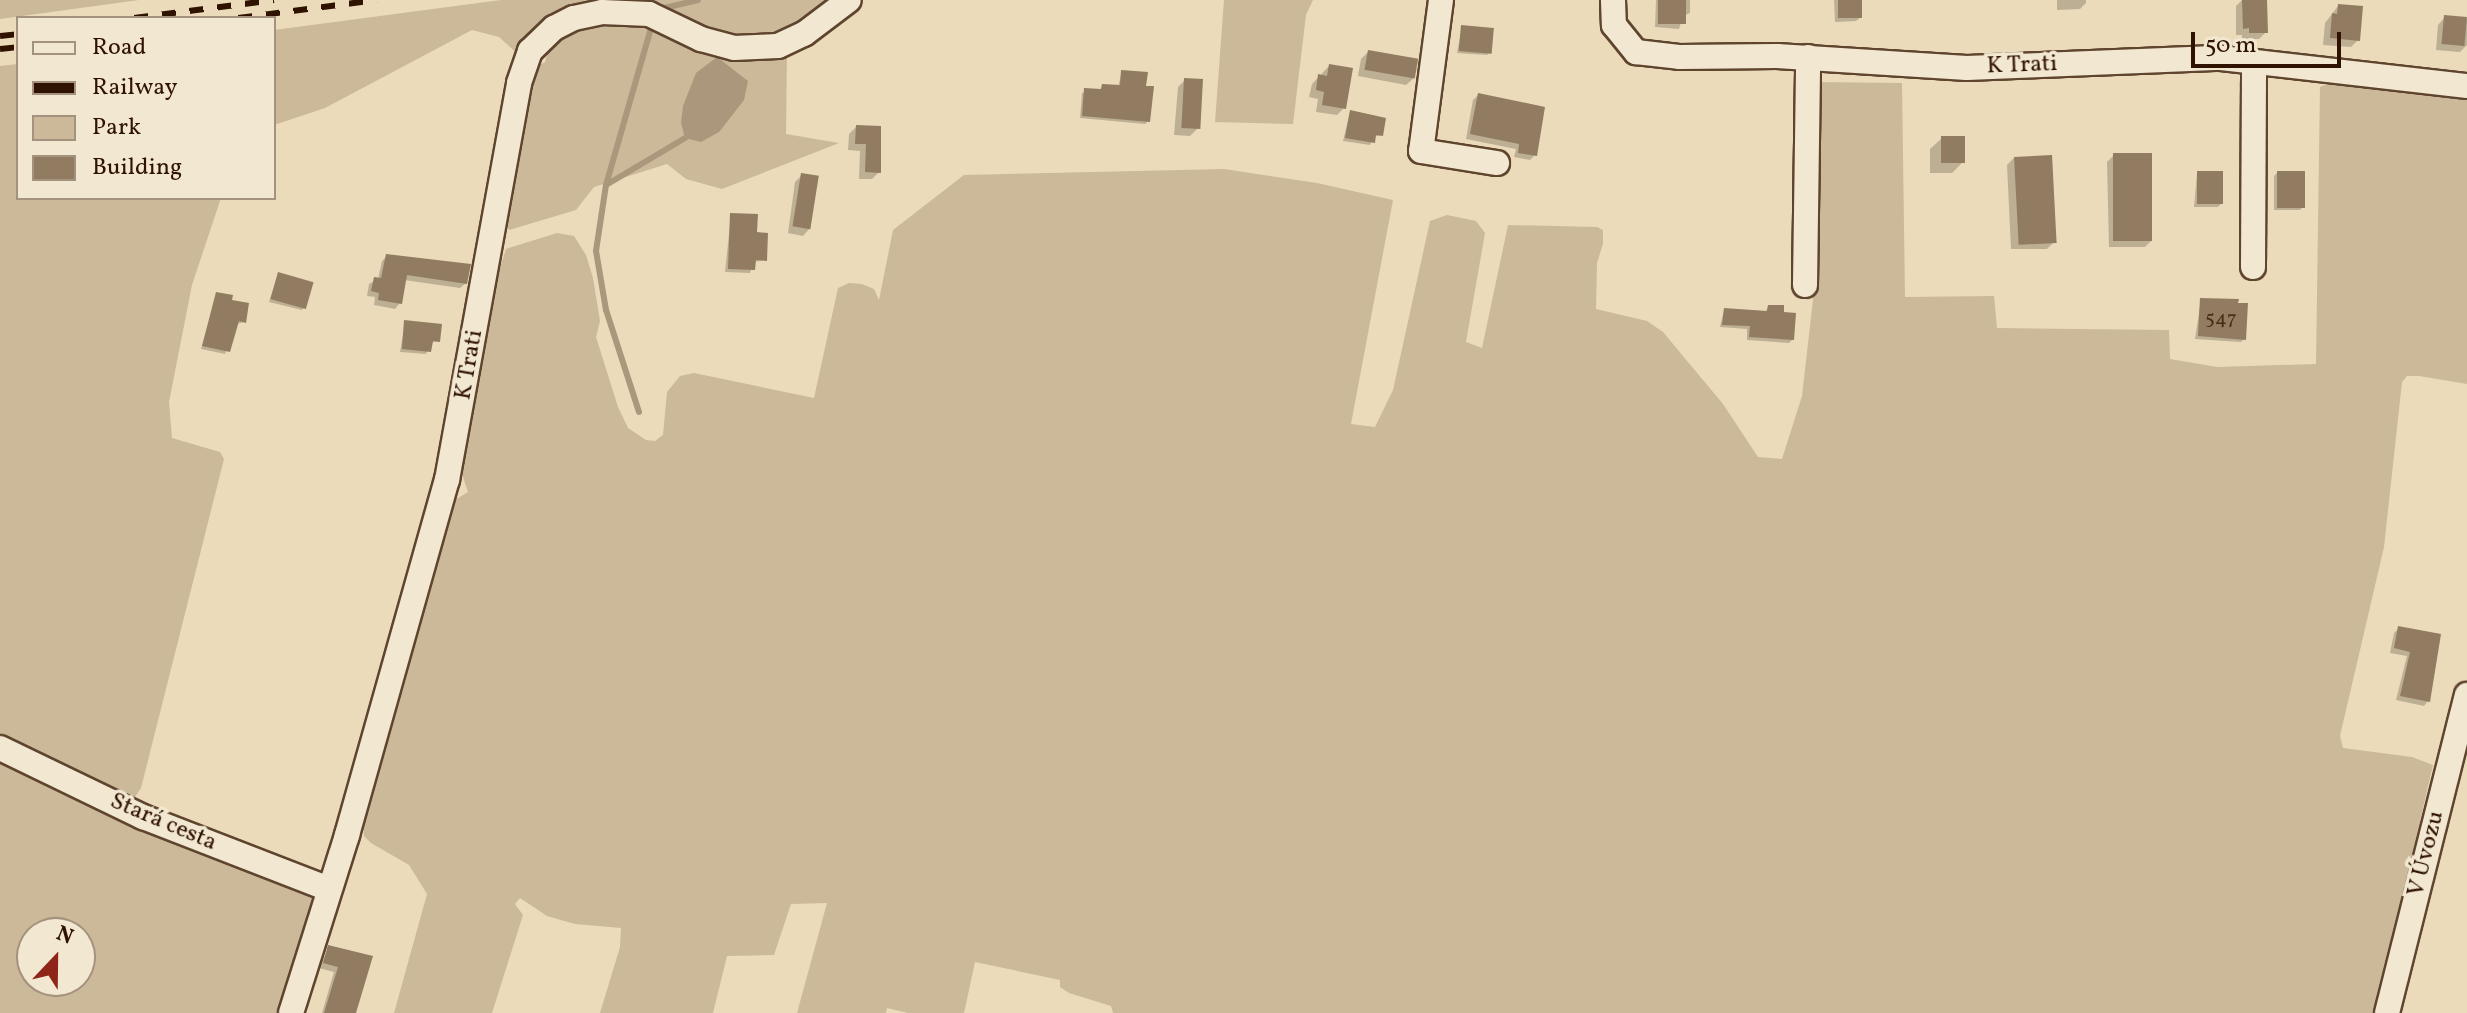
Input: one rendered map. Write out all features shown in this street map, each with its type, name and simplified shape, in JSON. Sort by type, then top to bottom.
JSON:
[{"type":"street","name":"K Trati","points":[[291,1013],[447,480],[519,83],[530,51],[554,28],[574,18],[602,12],[649,14],[701,39],[734,48],[778,46],[804,34],[849,0]]},
{"type":"street","points":[[1441,0],[1421,151],[1497,163]]},
{"type":"street","name":"K Trati","points":[[1613,0],[1614,25],[1636,52],[1679,57],[1808,57],[1967,68],[2221,58],[2467,86]]},
{"type":"street","points":[[1805,285],[1808,57]]},
{"type":"street","points":[[2253,267],[2254,63]]},
{"type":"street","name":"V Úvozu","points":[[2387,1013],[2467,695]]},
{"type":"street","name":"Stará cesta","points":[[0,748],[143,817],[329,889]]},
{"type":"green space","points":[[0,0],[139,0],[16,16],[0,19]]},
{"type":"green space","points":[[501,0],[837,0],[798,29],[741,43],[621,5],[520,56],[499,37],[472,30],[325,108],[276,124],[276,30]]},
{"type":"green space","points":[[1224,0],[1313,0],[1306,15],[1293,124],[1215,122]]},
{"type":"green space","points":[[631,20],[787,53],[786,134],[839,143],[722,189],[686,179],[667,164],[594,187],[576,210],[509,230],[506,225],[512,179],[534,68],[545,62],[551,40],[597,21]]},
{"type":"green space","points":[[16,64],[16,200],[220,200],[192,285],[169,402],[172,438],[220,452],[224,459],[141,788],[135,797],[114,794],[0,741],[0,66]]},
{"type":"green space","points":[[1814,82],[1902,83],[1905,297],[1994,296],[1997,328],[2169,330],[2170,359],[2217,367],[2316,364],[2320,87],[2329,83],[2358,88],[2467,94],[2467,384],[2419,376],[2407,376],[2402,382],[2384,547],[2340,736],[2343,748],[2412,757],[2433,765],[2375,1013],[1113,1013],[1111,1006],[1069,993],[1060,987],[1060,980],[975,962],[964,1013],[908,1013],[887,1008],[886,1013],[797,1013],[827,903],[791,904],[774,955],[727,956],[713,1013],[600,1013],[620,947],[621,928],[575,924],[547,916],[520,898],[515,904],[523,915],[492,1013],[394,1013],[427,894],[409,865],[371,843],[364,836],[363,826],[453,501],[468,492],[461,471],[497,277],[506,249],[557,233],[574,236],[586,255],[593,278],[600,321],[596,337],[618,407],[628,428],[646,440],[655,441],[663,435],[667,392],[680,376],[694,373],[814,398],[838,288],[849,283],[862,284],[874,289],[879,300],[893,230],[964,175],[1224,169],[1317,183],[1393,200],[1351,424],[1375,427],[1393,390],[1430,221],[1447,215],[1476,221],[1485,233],[1466,342],[1482,348],[1508,225],[1597,227],[1603,230],[1603,244],[1597,263],[1596,309],[1647,321],[1663,332],[1723,404],[1758,457],[1782,459],[1802,396],[1814,291]]},
{"type":"green space","points":[[0,757],[317,894],[285,1013],[0,1013]]},
{"type":"shaded area","points":[[717,57],[748,81],[744,100],[719,132],[701,142],[685,138],[681,123],[683,106],[696,73]]},
{"type":"building","points":[[1658,0],[1686,0],[1686,24],[1658,24]]},
{"type":"building","points":[[1838,0],[1862,0],[1862,18],[1838,18]]},
{"type":"building","points":[[2242,0],[2267,0],[2268,33],[2249,33],[2249,28],[2243,29]]},
{"type":"building","points":[[2338,4],[2363,6],[2360,41],[2330,38],[2332,13],[2337,14]]},
{"type":"building","points":[[2444,15],[2467,17],[2464,46],[2441,44]]},
{"type":"building","points":[[1461,25],[1494,28],[1492,54],[1459,51]]},
{"type":"building","points":[[1368,50],[1418,59],[1415,79],[1365,70]]},
{"type":"building","points":[[1329,64],[1353,68],[1346,109],[1322,105],[1324,92],[1316,90],[1318,74],[1327,76]]},
{"type":"building","points":[[1121,70],[1148,72],[1146,86],[1154,86],[1150,122],[1082,116],[1084,88],[1101,89],[1102,84],[1120,85]]},
{"type":"building","points":[[1184,78],[1203,79],[1200,129],[1181,128]]},
{"type":"building","points":[[1478,93],[1545,107],[1537,156],[1518,153],[1519,144],[1470,134]]},
{"type":"building","points":[[1350,110],[1386,118],[1383,136],[1376,135],[1375,143],[1345,138]]},
{"type":"building","points":[[856,125],[881,126],[881,173],[865,172],[866,144],[855,144]]},
{"type":"building","points":[[1941,136],[1965,136],[1965,163],[1941,163]]},
{"type":"building","points":[[2113,153],[2152,153],[2152,241],[2113,241]]},
{"type":"building","points":[[2052,155],[2057,243],[2019,245],[2014,157]]},
{"type":"building","points":[[2197,171],[2223,171],[2223,204],[2197,204]]},
{"type":"building","points":[[2277,171],[2305,171],[2305,208],[2277,208]]},
{"type":"building","points":[[801,173],[819,176],[810,229],[793,226]]},
{"type":"building","points":[[730,213],[758,214],[757,232],[768,233],[767,261],[756,260],[755,270],[728,269]]},
{"type":"building","points":[[386,254],[471,264],[467,284],[407,275],[402,304],[378,300],[379,293],[371,291],[374,277],[381,278]]},
{"type":"building","points":[[278,272],[314,282],[306,309],[270,299]]},
{"type":"building","points":[[216,292],[233,295],[232,300],[249,303],[246,323],[239,321],[230,352],[202,346]]},
{"type":"building","points":[[2200,298],[2239,299],[2238,303],[2248,303],[2246,340],[2198,336]]},
{"type":"building","points":[[1768,305],[1784,305],[1784,312],[1796,313],[1794,340],[1749,337],[1750,326],[1722,325],[1724,308],[1767,311]]},
{"type":"building","points":[[404,320],[442,324],[440,342],[433,341],[431,352],[402,349]]},
{"type":"building","points":[[2398,626],[2441,634],[2430,702],[2400,696],[2410,652],[2394,648]]},
{"type":"building","points":[[328,945],[373,956],[356,1013],[324,1013],[338,967],[323,963]]},
{"type":"waterway","points":[[656,10],[698,0]]},
{"type":"waterway","points":[[639,412],[606,310],[596,251],[606,185],[653,21]]},
{"type":"waterway","points":[[606,185],[685,138]]},
{"type":"railway","points":[[150,16],[274,0]]},
{"type":"railway","points":[[253,16],[377,0]]},
{"type":"railway","points":[[0,36],[16,34]]},
{"type":"railway","points":[[0,49],[16,47]]}]
